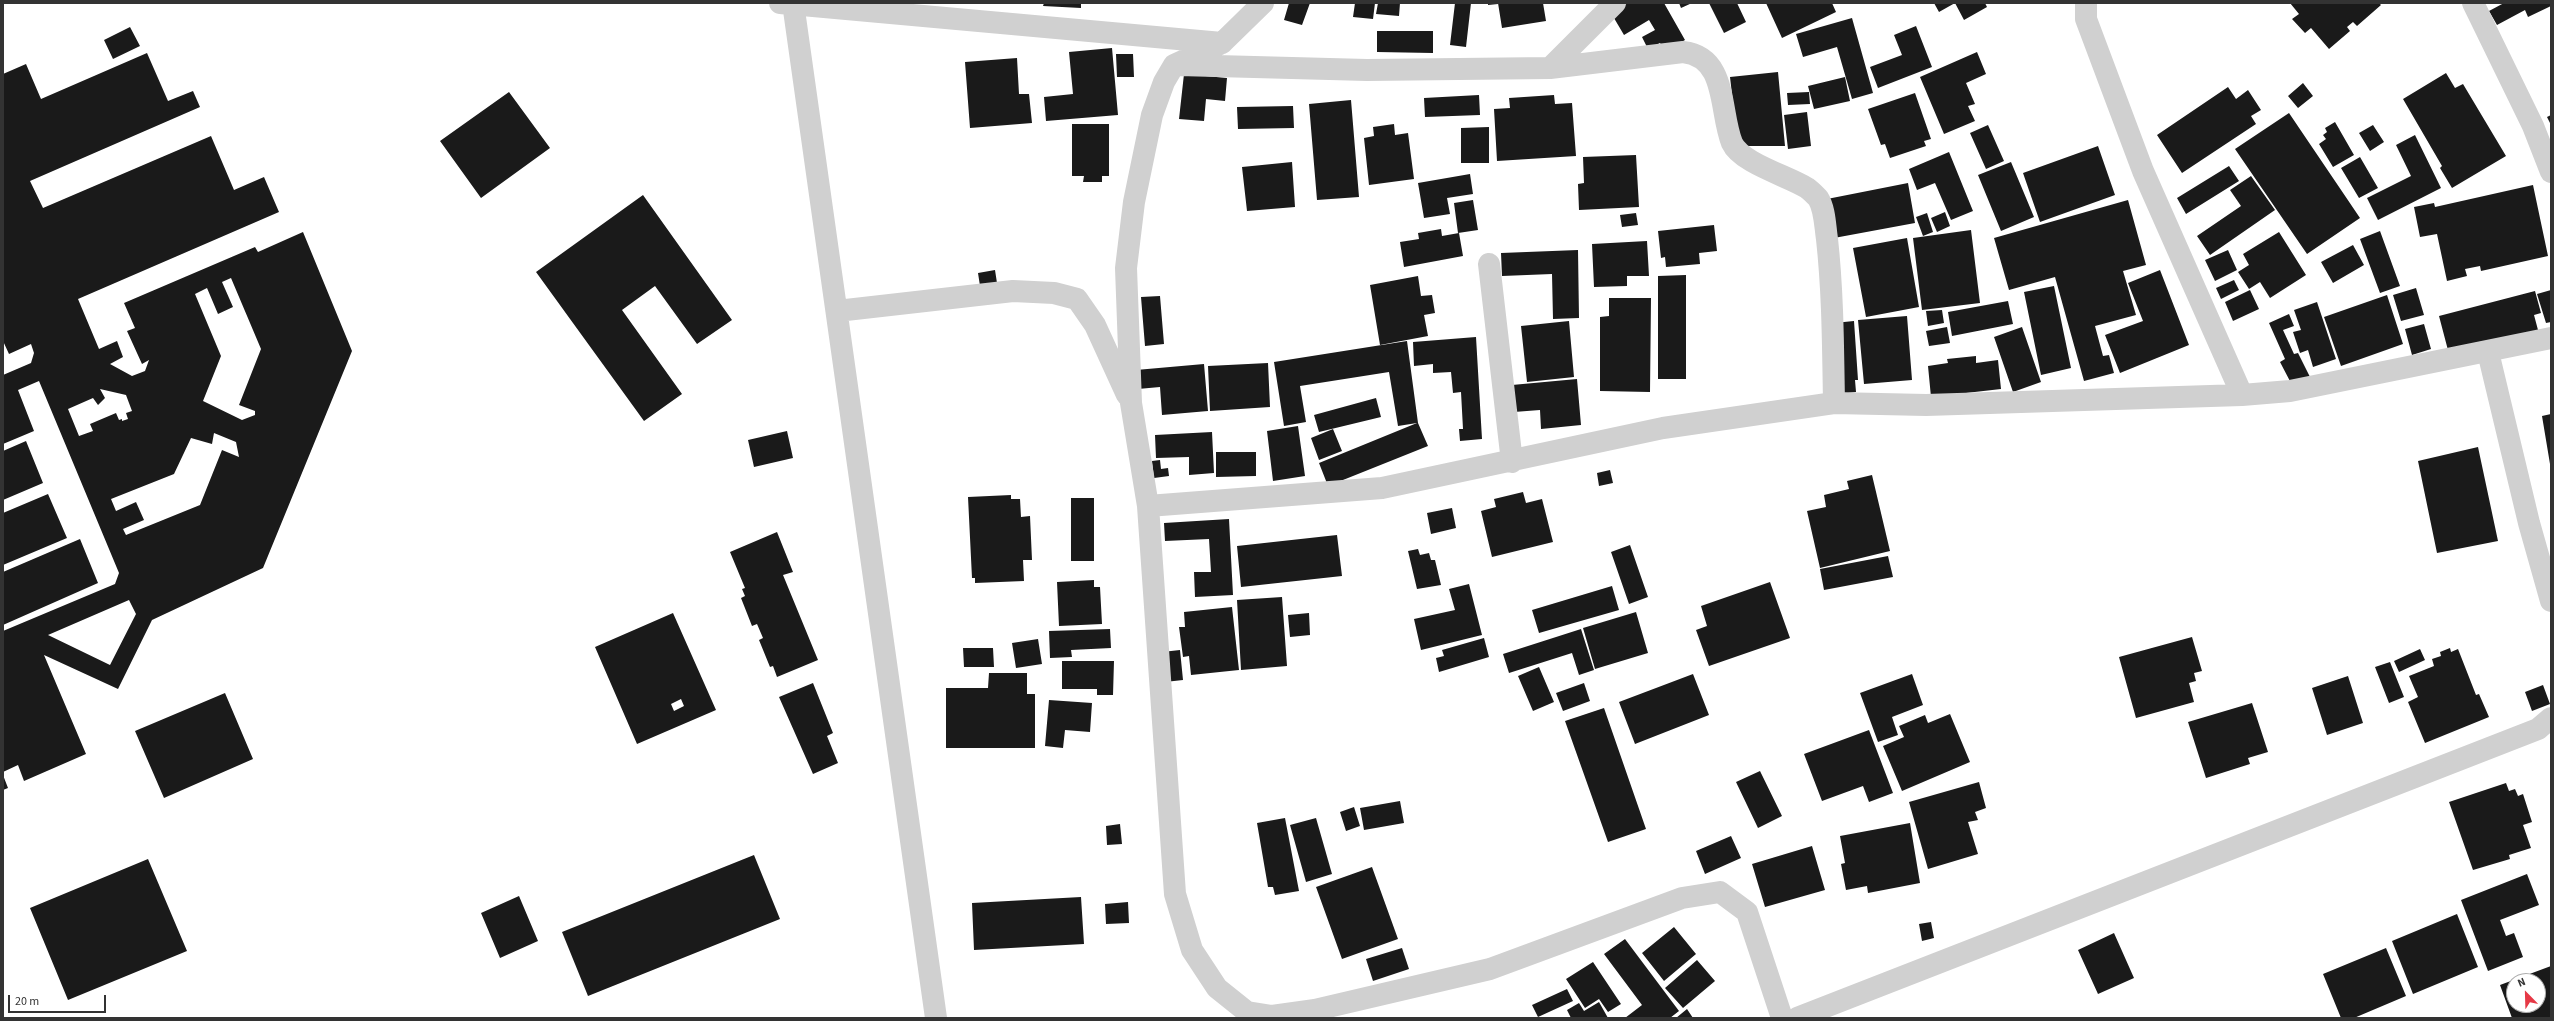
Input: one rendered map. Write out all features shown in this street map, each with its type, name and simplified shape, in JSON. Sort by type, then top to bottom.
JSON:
[{"type":"street","points":[[936,1018],[837,312],[788,3],[1222,43]]},
{"type":"street","points":[[1262,3],[1222,43],[1174,65],[1164,82],[1152,115],[1134,202],[1126,268],[1131,403],[1148,506],[1175,894],[1192,950],[1217,988],[1247,1012],[1272,1016],[1315,1010],[1490,969],[1682,898],[1720,892],[1747,912],[1782,1018]]},
{"type":"street","points":[[1550,68],[1615,3]]},
{"type":"street","points":[[2086,3],[2086,19],[2142,171],[2242,395]]},
{"type":"street","points":[[2473,3],[2533,126],[2551,172]]},
{"type":"street","points":[[1174,65],[1367,70],[1550,68],[1683,52],[1696,54],[1707,61],[1714,75],[1731,139],[1737,151],[1807,188],[1818,198],[1824,213],[1832,280],[1834,403]]},
{"type":"street","points":[[1489,264],[1512,462]]},
{"type":"street","points":[[837,312],[1013,291],[1054,293],[1077,299],[1095,325],[1131,403]]},
{"type":"street","points":[[1148,506],[1382,488],[1512,462],[1663,428],[1834,403],[1926,405],[2242,395],[2290,391],[2551,338]]},
{"type":"street","points":[[2488,352],[2529,523],[2551,601]]},
{"type":"street","points":[[1797,1018],[2320,812],[2538,729],[2551,718]]},
{"type":"building","points":[[1044,3],[1081,3],[1081,8],[1043,6]]},
{"type":"building","points":[[1289,3],[1310,3],[1302,25],[1284,20]]},
{"type":"building","points":[[1355,3],[1375,3],[1373,19],[1353,17]]},
{"type":"building","points":[[1378,3],[1400,3],[1399,16],[1376,14]]},
{"type":"building","points":[[1455,3],[1471,3],[1466,47],[1450,45]]},
{"type":"building","points":[[1488,3],[1498,3],[1498,4],[1488,5]]},
{"type":"building","points":[[1498,3],[1543,3],[1546,21],[1502,28]]},
{"type":"building","points":[[1628,3],[1664,3],[1685,40],[1665,51],[1660,43],[1648,49],[1642,37],[1655,30],[1649,20],[1624,35],[1611,13]]},
{"type":"building","points":[[1679,3],[1692,3],[1681,8]]},
{"type":"building","points":[[1709,3],[1737,3],[1746,22],[1724,33]]},
{"type":"building","points":[[1766,3],[1832,3],[1836,12],[1782,38]]},
{"type":"building","points":[[1934,3],[1955,3],[1939,12]]},
{"type":"building","points":[[1955,3],[1985,3],[1987,7],[1964,20]]},
{"type":"building","points":[[2290,3],[2379,3],[2381,5],[2357,26],[2353,22],[2347,27],[2350,31],[2329,49],[2311,28],[2305,33],[2292,19],[2299,14]]},
{"type":"building","points":[[2504,3],[2551,3],[2551,6],[2528,17],[2525,10],[2497,25],[2489,11]]},
{"type":"building","points":[[1852,18],[1873,93],[1852,99],[1837,47],[1803,57],[1796,34]]},
{"type":"building","points":[[1916,26],[1932,67],[1878,88],[1870,67],[1902,55],[1894,35]]},
{"type":"building","points":[[130,27],[140,46],[113,59],[104,40]]},
{"type":"building","points":[[1377,31],[1433,31],[1433,53],[1377,52]]},
{"type":"building","points":[[1112,48],[1118,115],[1046,121],[1044,97],[1073,94],[1069,52]]},
{"type":"building","points":[[1977,52],[1986,74],[1966,83],[1975,104],[1968,106],[1975,121],[1944,134],[1920,77]]},
{"type":"building","points":[[147,53],[168,101],[193,91],[200,107],[30,181],[43,208],[211,136],[234,190],[264,177],[279,212],[78,299],[99,349],[117,341],[123,357],[110,364],[132,376],[145,371],[149,360],[142,364],[127,331],[135,328],[124,303],[255,247],[258,252],[303,232],[352,351],[263,568],[152,620],[118,689],[44,655],[86,754],[24,781],[18,765],[3,772],[3,631],[115,584],[119,573],[39,381],[18,390],[34,431],[3,444],[3,375],[31,363],[34,353],[31,344],[9,354],[3,341],[3,74],[26,64],[41,99]],"holes":[[[231,278],[261,349],[239,405],[255,411],[255,415],[242,420],[203,401],[221,356],[195,294],[207,288],[218,314],[233,307],[222,282]],[[100,389],[126,395],[132,411],[126,413],[128,419],[122,421],[122,419],[119,420],[116,413],[90,424],[93,431],[79,436],[68,409],[93,398],[98,405],[105,398]],[[214,433],[236,442],[239,457],[222,450],[200,505],[126,535],[123,529],[144,520],[136,502],[116,511],[111,499],[174,474],[191,438],[212,444]],[[129,600],[136,614],[110,665],[48,635]]]},
{"type":"building","points":[[1116,54],[1133,54],[1134,77],[1117,77]]},
{"type":"building","points":[[1017,58],[1019,94],[1029,94],[1032,123],[970,128],[965,62]]},
{"type":"building","points":[[1778,72],[1785,146],[1738,146],[1730,77]]},
{"type":"building","points":[[2446,73],[2455,88],[2463,84],[2506,156],[2452,188],[2440,168],[2442,166],[2403,99]]},
{"type":"building","points":[[1184,74],[1227,78],[1225,101],[1206,99],[1204,121],[1179,119]]},
{"type":"building","points":[[1845,77],[1850,101],[1814,109],[1808,86]]},
{"type":"building","points":[[2303,83],[2313,96],[2298,108],[2288,96]]},
{"type":"building","points":[[2228,87],[2236,99],[2248,90],[2261,110],[2251,116],[2256,124],[2182,173],[2157,135]]},
{"type":"building","points":[[509,92],[550,148],[481,198],[440,141]]},
{"type":"building","points":[[1809,92],[1810,104],[1788,105],[1787,93]]},
{"type":"building","points":[[1915,93],[1931,139],[1924,141],[1926,146],[1890,158],[1885,144],[1881,145],[1868,109]]},
{"type":"building","points":[[1479,95],[1480,115],[1425,117],[1424,98]]},
{"type":"building","points":[[1554,95],[1555,104],[1572,103],[1576,156],[1497,161],[1494,109],[1510,108],[1509,98]]},
{"type":"building","points":[[1351,100],[1359,197],[1317,200],[1309,104]]},
{"type":"building","points":[[1293,106],[1294,128],[1238,129],[1237,107]]},
{"type":"building","points":[[1807,112],[1811,146],[1788,149],[1784,115]]},
{"type":"building","points":[[2289,113],[2360,218],[2307,254],[2235,149]]},
{"type":"building","points":[[2551,115],[2551,125],[2547,117]]},
{"type":"building","points":[[2335,122],[2354,155],[2333,167],[2319,144],[2326,139],[2323,135],[2327,132],[2325,128]]},
{"type":"building","points":[[1072,124],[1109,124],[1109,176],[1102,176],[1102,182],[1083,182],[1084,176],[1072,176]]},
{"type":"building","points":[[1394,124],[1395,135],[1408,133],[1414,179],[1369,185],[1364,138],[1374,136],[1373,127]]},
{"type":"building","points":[[1988,125],[2004,161],[1986,169],[1970,133]]},
{"type":"building","points":[[2373,125],[2384,142],[2370,151],[2359,133]]},
{"type":"building","points":[[1489,127],[1489,163],[1461,163],[1461,128]]},
{"type":"building","points":[[2415,135],[2441,188],[2378,220],[2367,198],[2411,176],[2396,145]]},
{"type":"building","points":[[2098,146],[2115,195],[2040,222],[2023,173]]},
{"type":"building","points":[[1949,152],[1973,211],[1951,220],[1935,183],[1917,190],[1909,169]]},
{"type":"building","points":[[1636,155],[1639,207],[1579,210],[1578,184],[1584,183],[1583,157]]},
{"type":"building","points":[[2360,157],[2378,188],[2359,198],[2341,168]]},
{"type":"building","points":[[1292,162],[1295,207],[1247,211],[1242,167]]},
{"type":"building","points":[[2011,162],[2034,217],[2001,231],[1978,175]]},
{"type":"building","points":[[2229,166],[2239,181],[2186,214],[2177,198]]},
{"type":"building","points":[[1470,174],[1473,194],[1447,198],[1450,214],[1424,218],[1418,183]]},
{"type":"building","points":[[2251,176],[2275,210],[2210,255],[2197,236],[2241,206],[2230,190]]},
{"type":"building","points":[[1908,183],[1915,223],[1834,238],[1827,199]]},
{"type":"building","points":[[2533,185],[2548,256],[2481,271],[2480,266],[2465,269],[2467,276],[2447,281],[2437,234],[2420,237],[2414,207],[2434,203],[2435,207]]},
{"type":"building","points":[[643,195],[732,320],[697,344],[655,286],[622,310],[682,394],[644,421],[536,272]]},
{"type":"building","points":[[1473,200],[1478,230],[1458,233],[1454,203]]},
{"type":"building","points":[[2128,200],[2146,265],[2123,271],[2136,315],[2095,326],[2103,356],[2109,355],[2114,373],[2084,381],[2055,277],[2009,290],[1994,238]]},
{"type":"building","points":[[1945,212],[1950,226],[1937,232],[1931,218]]},
{"type":"building","points":[[1636,213],[1638,225],[1622,227],[1620,215]]},
{"type":"building","points":[[1927,213],[1933,232],[1923,236],[1916,217]]},
{"type":"building","points":[[1714,225],[1717,251],[1699,253],[1700,264],[1666,267],[1665,257],[1661,258],[1658,231]]},
{"type":"building","points":[[1441,229],[1442,236],[1459,233],[1463,256],[1404,267],[1400,242],[1419,239],[1418,233]]},
{"type":"building","points":[[1971,230],[1980,303],[1922,310],[1913,238]]},
{"type":"building","points":[[2380,231],[2400,286],[2380,293],[2360,239]]},
{"type":"building","points":[[2279,232],[2306,275],[2270,298],[2260,282],[2249,289],[2238,272],[2249,265],[2243,254]]},
{"type":"building","points":[[1907,238],[1919,307],[1866,317],[1853,248]]},
{"type":"building","points":[[1647,241],[1649,276],[1627,276],[1627,286],[1594,287],[1592,244]]},
{"type":"building","points":[[2353,245],[2364,265],[2333,283],[2321,262]]},
{"type":"building","points":[[1578,250],[1579,318],[1553,319],[1552,274],[1502,276],[1501,253]]},
{"type":"building","points":[[2228,250],[2237,270],[2215,281],[2205,260]]},
{"type":"building","points":[[995,270],[997,283],[980,286],[978,273]]},
{"type":"building","points":[[2160,270],[2189,345],[2120,373],[2105,335],[2143,321],[2128,283]]},
{"type":"building","points":[[1686,275],[1686,379],[1658,379],[1658,276]]},
{"type":"building","points":[[1418,276],[1421,296],[1432,295],[1435,313],[1424,315],[1428,336],[1380,345],[1370,285]]},
{"type":"building","points":[[2234,280],[2239,290],[2221,299],[2216,288]]},
{"type":"building","points":[[2054,286],[2071,368],[2041,375],[2024,292]]},
{"type":"building","points":[[2416,288],[2424,315],[2401,321],[2393,295]]},
{"type":"building","points":[[2250,290],[2259,309],[2233,321],[2225,302]]},
{"type":"building","points":[[2551,290],[2551,322],[2546,323],[2537,294]]},
{"type":"building","points":[[2535,291],[2541,313],[2534,315],[2538,330],[2449,354],[2439,316]]},
{"type":"building","points":[[2387,295],[2403,344],[2341,366],[2324,317]]},
{"type":"building","points":[[1160,296],[1164,344],[1145,346],[1141,297]]},
{"type":"building","points":[[1609,298],[1651,298],[1650,392],[1600,391],[1600,317],[1609,316]]},
{"type":"building","points":[[2008,301],[2013,324],[1952,336],[1948,312]]},
{"type":"building","points":[[2317,302],[2336,359],[2313,367],[2308,350],[2300,353],[2293,332],[2301,330],[2294,310]]},
{"type":"building","points":[[1942,310],[1944,323],[1928,326],[1926,311]]},
{"type":"building","points":[[2289,314],[2294,326],[2283,330],[2294,354],[2298,353],[2310,377],[2292,385],[2280,362],[2285,359],[2269,323]]},
{"type":"building","points":[[1907,316],[1912,380],[1864,384],[1858,320]]},
{"type":"building","points":[[1569,321],[1574,377],[1527,382],[1521,326]]},
{"type":"building","points":[[1854,321],[1858,380],[1855,380],[1856,392],[1839,394],[1834,323]]},
{"type":"building","points":[[2424,324],[2431,349],[2412,355],[2405,329]]},
{"type":"building","points":[[1947,327],[1950,343],[1929,346],[1926,331]]},
{"type":"building","points":[[2022,327],[2041,382],[2013,392],[1994,337]]},
{"type":"building","points":[[1476,337],[1482,439],[1460,441],[1459,429],[1463,429],[1461,392],[1453,393],[1451,372],[1433,373],[1433,364],[1414,366],[1413,342]]},
{"type":"building","points":[[1407,341],[1418,423],[1428,446],[1328,486],[1319,463],[1417,423],[1398,426],[1389,372],[1300,386],[1306,422],[1284,426],[1274,362]]},
{"type":"building","points":[[1976,356],[1976,363],[1998,360],[2001,389],[1931,397],[1928,366],[1948,363],[1947,359]]},
{"type":"building","points":[[1268,363],[1270,407],[1210,411],[1208,366]]},
{"type":"building","points":[[1204,364],[1208,411],[1162,415],[1160,387],[1138,389],[1136,370]]},
{"type":"building","points":[[1577,379],[1581,425],[1541,429],[1540,410],[1514,412],[1512,385]]},
{"type":"building","points":[[1376,398],[1381,417],[1319,432],[1314,415]]},
{"type":"building","points":[[2551,414],[2551,464],[2550,464],[2542,416]]},
{"type":"building","points":[[1298,426],[1305,476],[1273,481],[1267,431]]},
{"type":"building","points":[[1333,429],[1342,451],[1319,460],[1311,438]]},
{"type":"building","points":[[787,431],[793,458],[754,467],[748,440]]},
{"type":"building","points":[[1212,432],[1214,473],[1189,475],[1189,457],[1156,458],[1155,435]]},
{"type":"building","points":[[26,441],[43,483],[3,500],[3,451]]},
{"type":"building","points":[[2478,447],[2498,541],[2437,553],[2418,461]]},
{"type":"building","points":[[1216,452],[1256,452],[1256,476],[1216,477]]},
{"type":"building","points":[[1160,460],[1161,469],[1168,468],[1169,476],[1154,478],[1152,461]]},
{"type":"building","points":[[1610,470],[1613,483],[1599,486],[1597,473]]},
{"type":"building","points":[[1872,475],[1890,551],[1820,568],[1807,511],[1826,507],[1824,495],[1849,489],[1847,481]]},
{"type":"building","points":[[1523,492],[1526,503],[1542,499],[1553,542],[1492,557],[1481,511],[1496,507],[1494,499]]},
{"type":"building","points":[[48,494],[67,538],[3,565],[3,513]]},
{"type":"building","points":[[1011,495],[1011,499],[1020,499],[1021,517],[1030,516],[1032,560],[1023,560],[1024,581],[975,583],[975,578],[972,578],[968,497]]},
{"type":"building","points":[[1071,498],[1094,498],[1094,561],[1071,561]]},
{"type":"building","points":[[1452,508],[1456,528],[1431,534],[1427,513]]},
{"type":"building","points":[[1229,519],[1233,595],[1195,597],[1194,572],[1211,572],[1209,539],[1165,541],[1164,523]]},
{"type":"building","points":[[777,532],[793,572],[783,575],[818,660],[777,677],[773,666],[770,667],[759,640],[763,638],[757,624],[752,626],[741,598],[745,596],[742,589],[745,588],[730,552]]},
{"type":"building","points":[[1337,535],[1342,576],[1241,587],[1237,546]]},
{"type":"building","points":[[80,539],[98,583],[3,625],[3,572]]},
{"type":"building","points":[[1630,545],[1648,597],[1629,604],[1611,552]]},
{"type":"building","points":[[1418,549],[1420,555],[1429,553],[1431,560],[1435,560],[1441,585],[1417,589],[1408,551]]},
{"type":"building","points":[[1888,556],[1893,577],[1824,590],[1820,569]]},
{"type":"building","points":[[1094,580],[1094,587],[1100,587],[1102,624],[1059,626],[1057,582]]},
{"type":"building","points":[[1770,582],[1790,638],[1709,666],[1696,630],[1707,626],[1701,606]]},
{"type":"building","points":[[1469,584],[1482,635],[1421,650],[1414,619],[1455,610],[1449,589]]},
{"type":"building","points":[[1612,586],[1619,610],[1539,633],[1532,610]]},
{"type":"building","points":[[1282,597],[1287,666],[1241,670],[1237,600]]},
{"type":"building","points":[[1232,607],[1239,670],[1191,675],[1189,656],[1183,657],[1179,627],[1185,627],[1184,612]]},
{"type":"building","points":[[1636,612],[1648,653],[1595,669],[1583,628]]},
{"type":"building","points":[[673,613],[716,710],[637,744],[595,647]],"holes":[[[681,699],[684,706],[674,711],[671,704]]]},
{"type":"building","points":[[1309,613],[1310,635],[1290,637],[1288,615]]},
{"type":"building","points":[[1110,629],[1111,648],[1071,650],[1072,657],[1050,658],[1049,631]]},
{"type":"building","points":[[1581,629],[1594,670],[1579,675],[1572,653],[1509,673],[1503,654]]},
{"type":"building","points":[[2192,637],[2202,671],[2194,673],[2196,681],[2189,683],[2194,702],[2136,718],[2119,657]]},
{"type":"building","points":[[1484,638],[1489,657],[1439,672],[1436,658],[1444,656],[1442,650]]},
{"type":"building","points":[[1038,639],[1042,664],[1016,668],[1012,643]]},
{"type":"building","points":[[963,648],[993,648],[994,667],[964,667]]},
{"type":"building","points":[[2450,648],[2451,652],[2458,649],[2476,695],[2479,694],[2489,717],[2425,743],[2408,702],[2418,697],[2409,676],[2434,666],[2432,659],[2441,656],[2440,652]]},
{"type":"building","points":[[2420,649],[2425,660],[2399,672],[2394,661]]},
{"type":"building","points":[[1180,650],[1183,680],[1165,682],[1162,652]]},
{"type":"building","points":[[1062,661],[1114,661],[1113,695],[1097,695],[1097,689],[1062,689]]},
{"type":"building","points":[[2390,662],[2404,697],[2389,703],[2375,667]]},
{"type":"building","points":[[1539,667],[1554,702],[1533,711],[1518,676]]},
{"type":"building","points":[[989,673],[1027,673],[1027,694],[1035,694],[1035,748],[946,748],[946,688],[988,688]]},
{"type":"building","points":[[1693,674],[1709,715],[1635,744],[1619,702]]},
{"type":"building","points":[[1912,674],[1923,705],[1892,717],[1898,735],[1878,742],[1860,693]]},
{"type":"building","points":[[2348,676],[2363,723],[2327,735],[2312,688]]},
{"type":"building","points":[[813,683],[833,733],[827,736],[838,763],[813,774],[779,697]]},
{"type":"building","points":[[1584,683],[1590,701],[1563,711],[1556,693]]},
{"type":"building","points":[[2543,685],[2550,704],[2532,711],[2525,692]]},
{"type":"building","points":[[225,693],[253,759],[164,798],[135,731]]},
{"type":"building","points":[[1049,700],[1092,703],[1090,732],[1065,730],[1063,748],[1045,746]]},
{"type":"building","points":[[2252,703],[2268,752],[2248,758],[2250,764],[2206,778],[2188,722]]},
{"type":"building","points":[[1604,708],[1646,829],[1608,842],[1565,721]]},
{"type":"building","points":[[1950,714],[1970,762],[1902,791],[1883,746],[1904,737],[1899,726],[1925,715],[1928,723]]},
{"type":"building","points":[[1869,730],[1893,793],[1869,802],[1863,786],[1822,801],[1804,754]]},
{"type":"building","points":[[1760,771],[1782,816],[1758,828],[1736,782]]},
{"type":"building","points":[[3,775],[8,788],[3,790]]},
{"type":"building","points":[[1979,782],[1986,808],[1975,812],[1978,820],[1968,822],[1978,854],[1928,869],[1909,802]]},
{"type":"building","points":[[2506,783],[2509,791],[2515,789],[2518,796],[2523,794],[2532,822],[2523,825],[2531,848],[2509,855],[2510,859],[2473,870],[2449,802]]},
{"type":"building","points":[[1400,801],[1404,823],[1364,830],[1360,808]]},
{"type":"building","points":[[1354,807],[1360,826],[1346,831],[1340,812]]},
{"type":"building","points":[[1285,818],[1299,891],[1275,895],[1273,887],[1268,887],[1257,823]]},
{"type":"building","points":[[1316,818],[1332,874],[1306,882],[1290,825]]},
{"type":"building","points":[[1910,823],[1920,883],[1868,893],[1867,886],[1846,890],[1841,864],[1845,863],[1840,836]]},
{"type":"building","points":[[1120,824],[1122,844],[1107,845],[1106,826]]},
{"type":"building","points":[[1731,836],[1741,858],[1705,874],[1696,851]]},
{"type":"building","points":[[1812,846],[1825,890],[1765,907],[1752,864]]},
{"type":"building","points":[[754,855],[780,919],[588,996],[562,932]]},
{"type":"building","points":[[148,859],[187,951],[68,1000],[30,908]]},
{"type":"building","points":[[1372,867],[1398,939],[1342,959],[1316,887]]},
{"type":"building","points":[[2527,874],[2539,905],[2500,920],[2506,936],[2514,933],[2523,957],[2488,971],[2461,900]]},
{"type":"building","points":[[519,896],[538,941],[500,958],[481,913]]},
{"type":"building","points":[[1081,897],[1084,944],[974,950],[972,903]]},
{"type":"building","points":[[1128,902],[1129,923],[1106,924],[1105,904]]},
{"type":"building","points":[[2457,914],[2478,967],[2413,994],[2392,941]]},
{"type":"building","points":[[1931,922],[1934,938],[1922,941],[1919,924]]},
{"type":"building","points":[[1674,927],[1696,954],[1664,981],[1642,953]]},
{"type":"building","points":[[2114,933],[2134,978],[2098,994],[2078,950]]},
{"type":"building","points":[[1625,939],[1679,1011],[1670,1018],[1625,1018],[1642,1005],[1604,954]]},
{"type":"building","points":[[1402,948],[1409,969],[1373,981],[1366,959]]},
{"type":"building","points":[[2386,948],[2406,996],[2354,1018],[2341,1018],[2323,974]]},
{"type":"building","points":[[1697,960],[1715,981],[1683,1008],[1665,988]]},
{"type":"building","points":[[1593,962],[1621,1004],[1608,1012],[1599,999],[1585,1008],[1566,979]]},
{"type":"building","points":[[2551,966],[2551,1018],[2512,1018],[2510,1013],[2546,1013],[2546,973],[2532,973]]},
{"type":"building","points":[[2506,983],[2506,1002],[2500,985]]},
{"type":"building","points":[[1567,989],[1573,1001],[1538,1017],[1532,1005]]},
{"type":"building","points":[[1599,1002],[1608,1018],[1571,1018],[1567,1010],[1579,1003],[1584,1011]]},
{"type":"building","points":[[1687,1009],[1693,1018],[1676,1018]]}]
